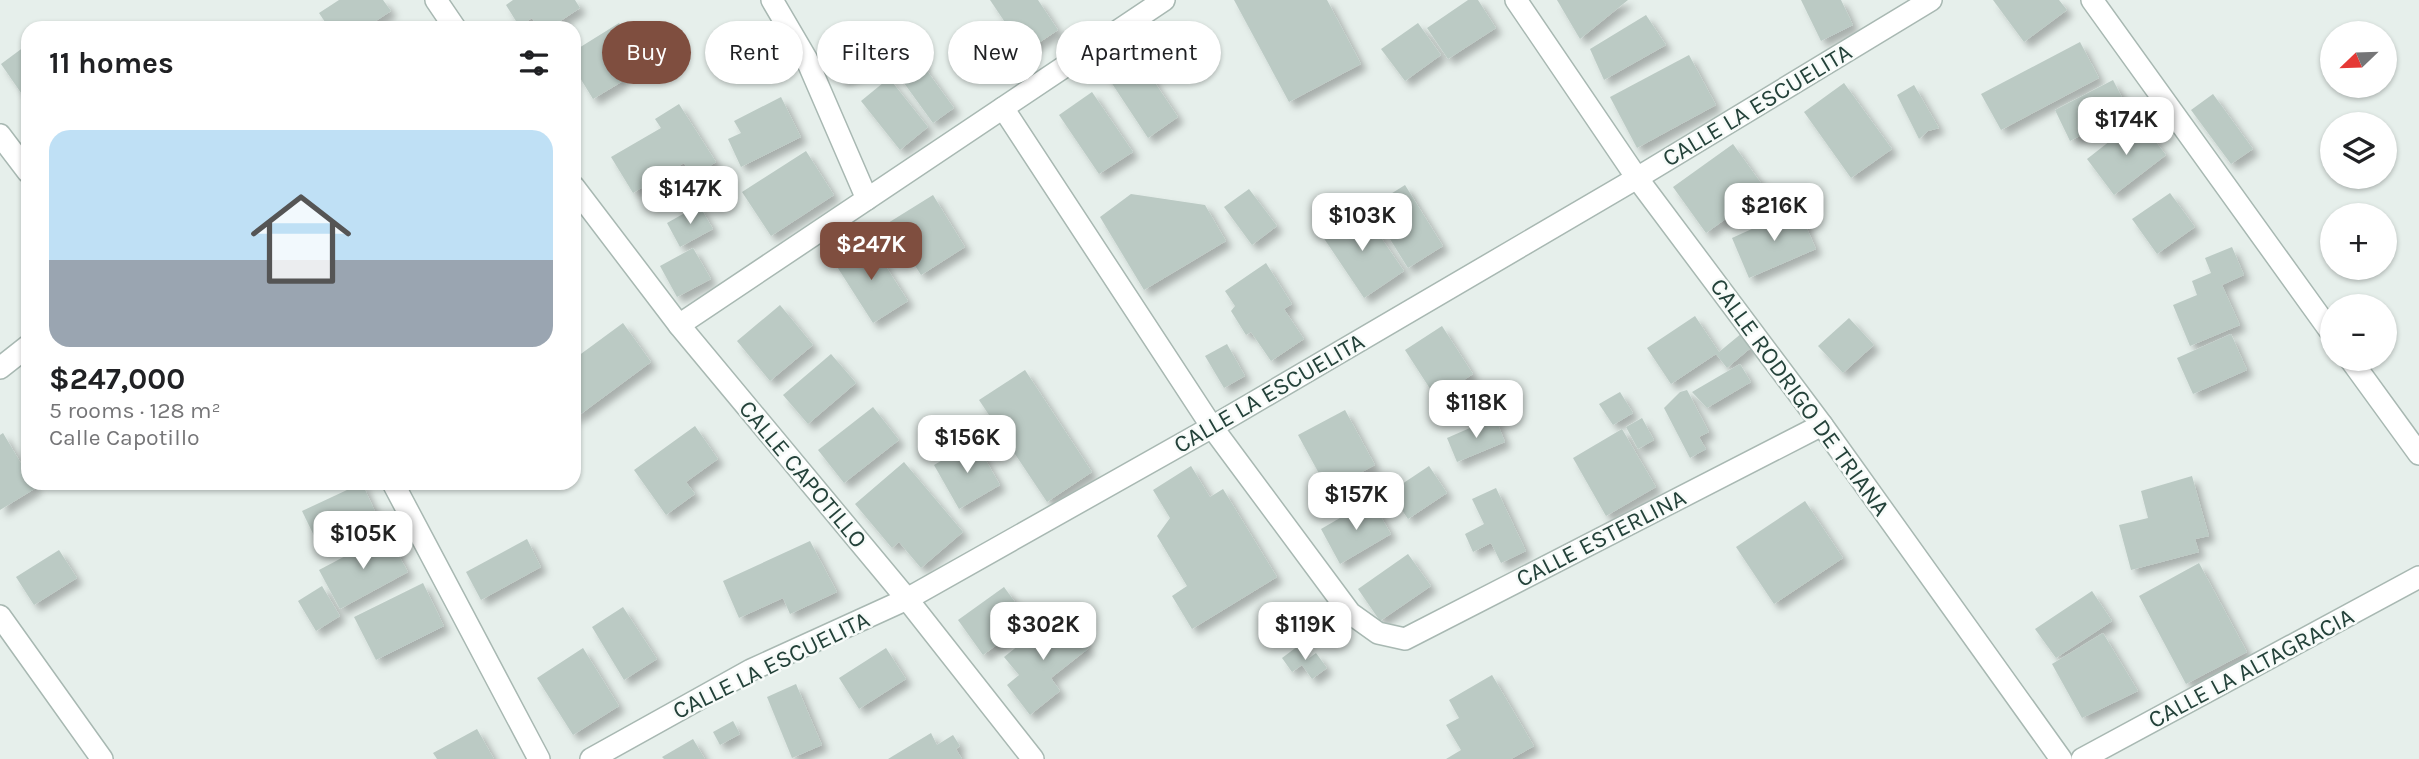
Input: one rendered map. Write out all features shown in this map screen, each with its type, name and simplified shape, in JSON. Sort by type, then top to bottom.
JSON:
[{"type":"street","points":[[436,0],[450,21]]},
{"type":"street","points":[[772,0],[806,58],[867,199]]},
{"type":"street","points":[[679,325],[1164,0]]},
{"type":"street","name":"CALLE RODRIGO DE TRIANA","points":[[1516,0],[1637,177],[1822,425],[2061,759]]},
{"type":"street","name":"CALLE LA ESCUELITA","points":[[592,759],[751,670],[908,599],[1212,427],[1931,0]]},
{"type":"street","points":[[2092,0],[2320,317]]},
{"type":"street","points":[[1003,108],[1212,427]]},
{"type":"street","points":[[0,135],[21,163]]},
{"type":"street","name":"CALLE CAPOTILLO","points":[[581,196],[679,325],[908,599],[1033,759]]},
{"type":"street","points":[[0,368],[21,352]]},
{"type":"street","points":[[2359,371],[2419,454]]},
{"type":"street","name":"CALLE ESTERLINA","points":[[1212,427],[1350,613],[1378,633],[1405,639],[1822,425]]},
{"type":"street","points":[[397,490],[539,759]]},
{"type":"street","name":"CALLE LA ALTAGRACIA","points":[[2082,759],[2419,577]]},
{"type":"street","points":[[0,617],[102,759]]},
{"type":"building","points":[[339,0],[383,0],[391,11],[376,21],[324,21],[319,13]]},
{"type":"building","points":[[513,0],[575,0],[580,8],[560,21],[534,21],[532,18],[516,21],[506,5]]},
{"type":"building","points":[[990,0],[1038,0],[1056,27],[1056,31],[1042,41],[1042,21],[1004,21]]},
{"type":"building","points":[[1234,0],[1327,0],[1361,64],[1289,102]]},
{"type":"building","points":[[1468,0],[1478,0],[1496,28],[1448,59],[1427,28]]},
{"type":"building","points":[[1557,0],[1628,0],[1580,39]]},
{"type":"building","points":[[1801,0],[1841,0],[1853,25],[1821,41]]},
{"type":"building","points":[[1993,0],[2059,0],[2067,10],[2024,42]]},
{"type":"building","points":[[1646,15],[1666,45],[1604,80],[1590,49]]},
{"type":"building","points":[[1418,23],[1441,55],[1405,81],[1381,49]]},
{"type":"building","points":[[602,34],[602,84],[618,84],[593,99],[581,79],[581,47]]},
{"type":"building","points":[[2080,42],[2099,78],[2001,130],[1981,94]]},
{"type":"building","points":[[21,49],[21,93],[1,64]]},
{"type":"building","points":[[1689,55],[1716,105],[1637,148],[1610,97]]},
{"type":"building","points":[[934,80],[954,108],[933,123],[905,84],[934,84]]},
{"type":"building","points":[[2113,80],[2129,111],[2070,141],[2055,110]]},
{"type":"building","points":[[1844,83],[1892,149],[1851,178],[1804,112]]},
{"type":"building","points":[[882,84],[894,84],[928,127],[900,150],[861,101]]},
{"type":"building","points":[[1112,84],[1156,84],[1178,117],[1148,138]]},
{"type":"building","points":[[1914,85],[1939,128],[1928,131],[1919,139],[1897,95]]},
{"type":"building","points":[[1092,92],[1133,152],[1099,174],[1059,115]]},
{"type":"building","points":[[2213,94],[2253,149],[2231,164],[2191,110]]},
{"type":"building","points":[[781,97],[801,137],[741,167],[728,139],[741,133],[734,121]]},
{"type":"building","points":[[679,104],[716,162],[693,177],[684,163],[633,193],[611,157],[661,128],[655,119]]},
{"type":"building","points":[[2138,119],[2166,155],[2114,195],[2087,159]]},
{"type":"building","points":[[1733,144],[1766,190],[1706,233],[1673,187]]},
{"type":"building","points":[[806,151],[834,195],[771,236],[742,192]]},
{"type":"building","points":[[1405,185],[1443,246],[1408,268],[1370,207]]},
{"type":"building","points":[[1249,189],[1277,226],[1252,245],[1224,207]]},
{"type":"building","points":[[2170,193],[2195,227],[2157,254],[2132,219]]},
{"type":"building","points":[[1131,194],[1205,205],[1226,241],[1144,290],[1100,217]]},
{"type":"building","points":[[933,195],[965,247],[921,275],[888,223]]},
{"type":"building","points":[[699,205],[713,229],[680,247],[667,223]]},
{"type":"building","points":[[1360,207],[1404,271],[1364,298],[1321,234]]},
{"type":"building","points":[[1798,208],[1816,249],[1749,278],[1732,238]]},
{"type":"building","points":[[869,240],[908,301],[873,323],[834,262]]},
{"type":"building","points":[[2232,247],[2244,275],[2222,285],[2240,325],[2190,346],[2173,305],[2197,295],[2192,281],[2211,273],[2205,258]]},
{"type":"building","points":[[693,248],[711,279],[677,297],[660,266]]},
{"type":"building","points":[[1266,263],[1292,304],[1284,309],[1304,339],[1271,361],[1251,332],[1246,335],[1231,311],[1235,306],[1225,291]]},
{"type":"building","points":[[780,305],[813,345],[770,381],[737,341]]},
{"type":"building","points":[[1695,316],[1719,352],[1742,333],[1753,346],[1727,368],[1716,354],[1671,384],[1647,348]]},
{"type":"building","points":[[1849,318],[1874,345],[1843,373],[1818,346]]},
{"type":"building","points":[[623,323],[651,362],[581,414],[581,354]]},
{"type":"building","points":[[1442,326],[1473,374],[1436,398],[1405,350]]},
{"type":"building","points":[[2231,334],[2247,370],[2193,394],[2177,358]]},
{"type":"building","points":[[1227,344],[1245,376],[1224,388],[1205,356]]},
{"type":"building","points":[[831,354],[856,383],[808,424],[783,395]]},
{"type":"building","points":[[1740,364],[1751,382],[1707,408],[1692,392]]},
{"type":"building","points":[[1025,370],[1092,472],[1047,502],[979,400]]},
{"type":"building","points":[[1687,390],[1709,432],[1699,437],[1706,449],[1690,458],[1664,408],[1680,392]]},
{"type":"building","points":[[1620,392],[1633,413],[1613,425],[1599,404]]},
{"type":"building","points":[[873,407],[899,440],[844,483],[818,450]]},
{"type":"building","points":[[1345,410],[1375,465],[1328,490],[1298,435]]},
{"type":"building","points":[[1495,417],[1505,442],[1457,462],[1447,438]]},
{"type":"building","points":[[1642,418],[1654,440],[1638,449],[1626,427]]},
{"type":"building","points":[[695,426],[718,459],[686,482],[695,494],[666,515],[634,470]]},
{"type":"building","points":[[1622,429],[1656,487],[1606,516],[1573,458]]},
{"type":"building","points":[[3,433],[21,463],[21,490],[33,490],[0,510],[0,435]]},
{"type":"building","points":[[975,441],[1000,485],[959,509],[934,465]]},
{"type":"building","points":[[904,462],[963,532],[921,568],[899,542],[892,548],[855,504]]},
{"type":"building","points":[[1191,466],[1210,497],[1223,489],[1277,577],[1192,629],[1172,596],[1187,586],[1157,536],[1170,518],[1153,490]]},
{"type":"building","points":[[1429,466],[1447,493],[1408,519],[1390,492]]},
{"type":"building","points":[[2192,476],[2209,536],[2195,539],[2199,552],[2131,570],[2119,525],[2148,518],[2141,491]]},
{"type":"building","points":[[1496,488],[1526,551],[1501,563],[1491,543],[1473,552],[1465,534],[1484,524],[1472,499]]},
{"type":"building","points":[[347,490],[365,490],[379,520],[320,548],[302,511]]},
{"type":"building","points":[[1371,500],[1391,534],[1340,564],[1321,529]]},
{"type":"building","points":[[1805,501],[1843,558],[1774,604],[1736,547]]},
{"type":"building","points":[[387,534],[408,572],[340,609],[319,570]]},
{"type":"building","points":[[527,539],[541,567],[481,600],[466,572]]},
{"type":"building","points":[[810,541],[837,592],[790,614],[783,598],[739,618],[723,581]]},
{"type":"building","points":[[59,550],[77,578],[34,605],[16,577]]},
{"type":"building","points":[[1408,554],[1431,586],[1380,621],[1358,589]]},
{"type":"building","points":[[2199,563],[2247,652],[2186,684],[2139,596]]},
{"type":"building","points":[[423,583],[444,626],[376,660],[354,617]]},
{"type":"building","points":[[322,586],[340,616],[316,631],[298,601]]},
{"type":"building","points":[[1004,587],[1029,621],[983,655],[958,620]]},
{"type":"building","points":[[2092,591],[2112,621],[2056,658],[2035,629]]},
{"type":"building","points":[[623,607],[657,659],[624,680],[592,627]]},
{"type":"building","points":[[1060,612],[1089,648],[1051,678],[1060,691],[1030,715],[1007,685],[1019,675],[1004,657]]},
{"type":"building","points":[[2103,633],[2138,691],[2082,718],[2052,664]]},
{"type":"building","points":[[1298,646],[1308,659],[1316,653],[1327,668],[1312,679],[1302,665],[1292,672],[1282,658]]},
{"type":"building","points":[[583,648],[619,706],[573,735],[537,678]]},
{"type":"building","points":[[886,648],[906,679],[859,709],[839,678]]},
{"type":"building","points":[[1492,675],[1534,746],[1511,759],[1446,759],[1461,750],[1446,725],[1459,718],[1449,700]]},
{"type":"building","points":[[796,684],[822,745],[792,758],[767,697]]},
{"type":"building","points":[[733,721],[740,734],[720,745],[713,732]]},
{"type":"building","points":[[477,729],[494,759],[437,759],[433,753]]},
{"type":"building","points":[[931,733],[937,745],[953,735],[960,746],[956,749],[962,759],[888,759]]},
{"type":"building","points":[[693,739],[705,759],[662,757]]}]
